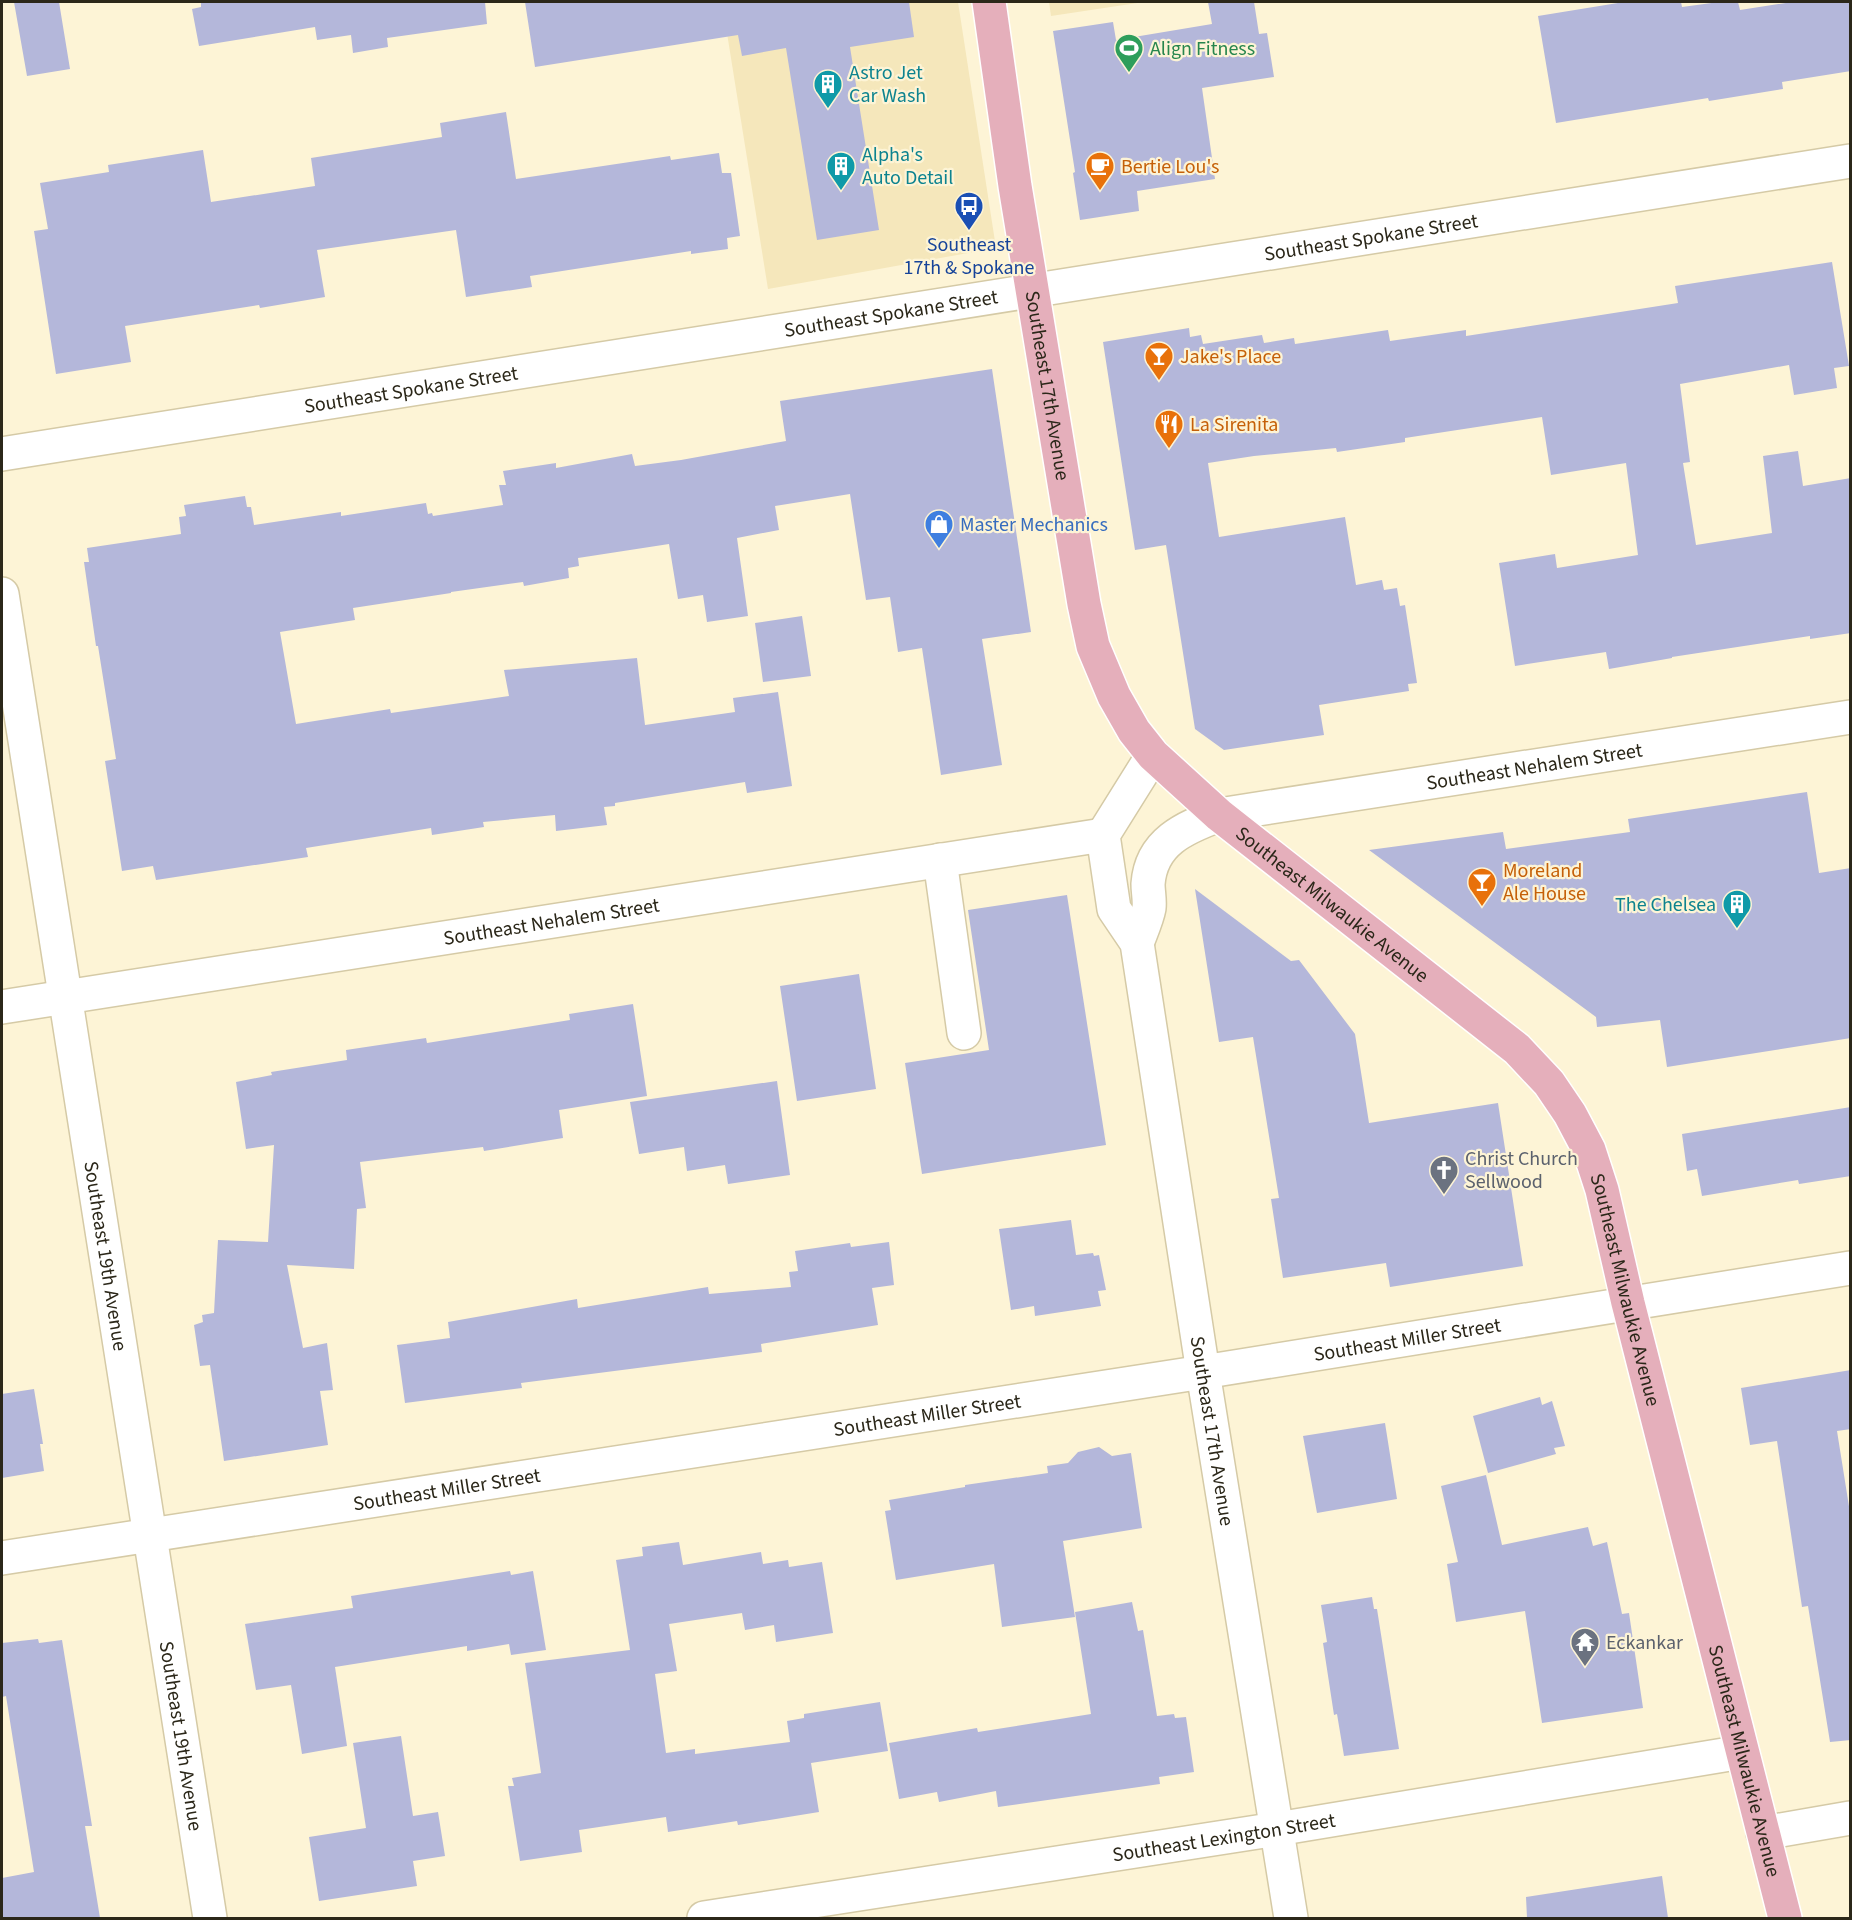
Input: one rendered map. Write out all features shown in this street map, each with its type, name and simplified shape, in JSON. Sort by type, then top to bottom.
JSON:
[{"type":"main road","name":"Southeast 17th Avenue","points":[[989,2],[1033,291],[1084,604],[1093,646],[1114,696],[1134,730],[1153,755],[1219,815]]},
{"type":"main road","name":"Southeast Milwaukie Avenue","points":[[1219,815],[1516,1048],[1549,1083],[1570,1114],[1589,1150],[1602,1190],[1628,1303],[1785,1918]]},
{"type":"street","name":"Southeast Spokane Street","points":[[2,454],[1851,161]]},
{"type":"street","name":"Southeast 19th Avenue","points":[[2,594],[210,1918]]},
{"type":"street","name":"Southeast Nehalem Street","points":[[1219,815],[1851,717]]},
{"type":"street","points":[[1103,835],[1153,755]]},
{"type":"street","name":"Southeast 17th Avenue","points":[[1137,943],[1149,907],[1148,883],[1154,857],[1165,844],[1190,825],[1219,815]]},
{"type":"street","name":"Southeast Nehalem Street","points":[[2,1007],[1103,835]]},
{"type":"street","name":"Southeast 17th Avenue","points":[[1103,835],[1114,909],[1137,943],[1203,1371],[1292,1918]]},
{"type":"street","points":[[940,860],[964,1033]]},
{"type":"street","name":"Southeast Miller Street","points":[[2,1558],[1851,1268]]},
{"type":"street","name":"Southeast Lexington Street","points":[[704,1918],[1277,1829],[1742,1752]]},
{"type":"street","points":[[1763,1833],[1851,1818]]},
{"type":"shaded area","points":[[722,2],[958,2],[996,248],[768,289]]},
{"type":"shaded area","points":[[1049,2],[1144,2],[1051,16]]},
{"type":"building","points":[[14,2],[59,2],[70,69],[27,76]]},
{"type":"building","points":[[201,2],[485,2],[487,24],[387,38],[388,47],[353,53],[351,35],[317,40],[315,27],[199,46],[192,9],[201,7]]},
{"type":"building","points":[[525,2],[909,2],[914,37],[850,47],[879,230],[817,240],[786,48],[742,56],[738,35],[535,67]]},
{"type":"building","points":[[1208,2],[1254,2],[1259,34],[1267,33],[1274,77],[1202,88],[1215,179],[1137,191],[1139,211],[1080,220],[1073,173],[1075,172],[1053,31],[1113,22],[1116,40],[1212,24]]},
{"type":"building","points":[[1624,2],[1681,2],[1682,7],[1738,2],[1740,10],[1792,2],[1851,2],[1851,71],[1782,82],[1783,89],[1709,101],[1708,98],[1556,123],[1538,16]]},
{"type":"building","points":[[506,112],[516,179],[670,156],[671,160],[719,153],[722,173],[731,173],[740,236],[727,238],[728,249],[691,254],[691,251],[530,276],[532,287],[466,297],[456,230],[317,250],[325,297],[125,326],[131,362],[56,374],[34,231],[48,229],[40,183],[109,172],[108,165],[203,150],[211,202],[315,186],[311,158],[442,137],[440,123]]},
{"type":"building","points":[[1832,262],[1849,366],[1834,368],[1837,388],[1794,395],[1789,365],[1680,384],[1690,462],[1683,463],[1696,545],[1772,533],[1763,456],[1798,451],[1803,486],[1851,478],[1851,633],[1810,639],[1810,636],[1609,669],[1606,652],[1515,666],[1499,563],[1555,554],[1557,568],[1638,555],[1626,463],[1551,475],[1542,417],[1405,438],[1405,442],[1337,452],[1336,448],[1254,456],[1208,463],[1219,537],[1345,517],[1356,585],[1382,580],[1384,590],[1397,588],[1400,606],[1405,605],[1417,683],[1408,684],[1409,691],[1319,705],[1324,735],[1224,750],[1195,729],[1166,545],[1135,550],[1103,342],[1189,328],[1190,337],[1201,335],[1203,344],[1262,335],[1264,343],[1294,338],[1295,344],[1388,330],[1390,341],[1466,330],[1466,336],[1678,303],[1675,286]]},
{"type":"building","points":[[992,369],[1031,632],[982,639],[1002,765],[941,775],[922,648],[898,652],[890,597],[866,600],[850,494],[775,506],[779,530],[737,538],[748,616],[707,622],[703,595],[678,599],[669,544],[578,558],[579,566],[568,568],[569,578],[524,586],[523,582],[451,592],[353,608],[355,620],[280,632],[296,724],[390,709],[391,713],[509,696],[504,670],[637,658],[645,725],[735,712],[733,698],[778,692],[792,786],[747,793],[745,782],[615,803],[615,806],[604,807],[607,825],[556,831],[555,815],[483,822],[484,827],[432,835],[431,828],[306,848],[308,857],[156,880],[153,866],[122,871],[105,761],[116,759],[84,562],[89,562],[87,548],[181,534],[179,517],[186,516],[184,505],[245,496],[247,507],[251,507],[254,525],[341,512],[341,516],[426,503],[428,514],[432,513],[433,516],[503,505],[499,485],[506,485],[503,471],[556,463],[556,468],[632,454],[635,466],[786,441],[780,401]]},
{"type":"building","points":[[802,616],[811,676],[763,682],[755,623]]},
{"type":"building","points":[[1807,792],[1819,873],[1851,868],[1851,1038],[1667,1067],[1660,1020],[1597,1027],[1596,1017],[1369,850],[1503,832],[1506,849],[1630,832],[1628,819]]},
{"type":"building","points":[[1195,889],[1291,961],[1299,960],[1355,1034],[1369,1123],[1498,1103],[1523,1266],[1390,1287],[1386,1263],[1283,1278],[1271,1199],[1279,1198],[1253,1037],[1219,1042]]},
{"type":"building","points":[[1067,895],[1106,1145],[922,1174],[905,1063],[989,1050],[968,910]]},
{"type":"building","points":[[859,974],[876,1089],[797,1101],[780,986]]},
{"type":"building","points":[[633,1004],[647,1096],[559,1110],[563,1138],[484,1151],[483,1147],[360,1162],[366,1208],[357,1209],[354,1269],[287,1265],[303,1348],[327,1343],[333,1390],[320,1391],[328,1445],[224,1461],[210,1365],[200,1366],[194,1325],[203,1322],[202,1315],[214,1313],[218,1240],[268,1242],[274,1145],[246,1149],[236,1082],[272,1075],[271,1072],[347,1060],[346,1050],[426,1038],[427,1043],[570,1020],[569,1014]]},
{"type":"building","points":[[777,1081],[790,1175],[728,1184],[725,1165],[687,1171],[684,1147],[639,1154],[630,1102]]},
{"type":"building","points":[[1851,1107],[1851,1176],[1799,1184],[1798,1180],[1702,1196],[1697,1169],[1687,1171],[1682,1134]]},
{"type":"building","points":[[1071,1220],[1076,1255],[1093,1253],[1094,1256],[1099,1255],[1106,1290],[1098,1291],[1101,1306],[1035,1316],[1034,1306],[1011,1310],[999,1229]]},
{"type":"building","points":[[889,1242],[894,1285],[872,1288],[878,1325],[761,1344],[762,1352],[521,1383],[522,1388],[405,1403],[397,1345],[450,1338],[448,1322],[577,1299],[578,1308],[708,1287],[709,1294],[791,1287],[789,1272],[798,1271],[795,1251],[850,1243],[851,1247]]},
{"type":"building","points":[[1851,1370],[1851,1429],[1837,1431],[1851,1519],[1851,1740],[1830,1742],[1808,1606],[1802,1607],[1777,1441],[1750,1445],[1741,1388]]},
{"type":"building","points":[[34,1389],[43,1444],[40,1444],[44,1471],[2,1478],[2,1394]]},
{"type":"building","points":[[1540,1397],[1542,1405],[1552,1401],[1565,1446],[1554,1448],[1556,1454],[1488,1473],[1473,1416]]},
{"type":"building","points":[[1385,1423],[1397,1499],[1317,1513],[1303,1436]]},
{"type":"building","points":[[1099,1447],[1112,1456],[1131,1453],[1142,1528],[1063,1541],[1075,1617],[1002,1627],[994,1564],[896,1580],[885,1511],[891,1510],[889,1500],[965,1487],[965,1485],[1048,1473],[1047,1466],[1068,1463],[1078,1452]]},
{"type":"building","points":[[1486,1475],[1502,1545],[1588,1527],[1593,1546],[1607,1542],[1622,1614],[1629,1613],[1643,1708],[1542,1723],[1525,1611],[1456,1622],[1447,1564],[1458,1562],[1441,1486]]},
{"type":"building","points":[[679,1542],[683,1565],[761,1552],[763,1564],[788,1560],[789,1567],[822,1562],[833,1633],[776,1642],[774,1625],[745,1630],[742,1613],[669,1624],[677,1671],[655,1674],[666,1753],[695,1749],[695,1754],[790,1742],[787,1721],[804,1718],[804,1714],[880,1702],[888,1751],[811,1763],[819,1812],[738,1825],[737,1821],[668,1832],[666,1817],[579,1830],[582,1852],[520,1861],[508,1786],[514,1786],[512,1778],[541,1773],[525,1663],[630,1650],[616,1560],[643,1556],[642,1547]]},
{"type":"building","points":[[510,1571],[511,1575],[533,1571],[546,1650],[511,1655],[509,1644],[467,1651],[467,1646],[335,1667],[347,1746],[302,1754],[291,1685],[256,1690],[245,1624],[353,1608],[351,1596]]},
{"type":"building","points":[[1372,1597],[1374,1609],[1377,1609],[1399,1749],[1344,1756],[1337,1714],[1334,1715],[1323,1643],[1327,1642],[1321,1605]]},
{"type":"building","points":[[1132,1602],[1138,1631],[1143,1630],[1157,1716],[1174,1714],[1175,1718],[1186,1717],[1194,1772],[1159,1777],[1160,1784],[998,1807],[996,1791],[939,1802],[937,1792],[899,1799],[889,1743],[977,1728],[978,1732],[1091,1714],[1075,1612]]},
{"type":"building","points":[[38,1639],[39,1643],[62,1640],[92,1826],[85,1826],[100,1918],[2,1918],[2,1878],[34,1872],[6,1696],[2,1697],[2,1643]]},
{"type":"building","points":[[401,1736],[413,1816],[438,1812],[445,1856],[413,1861],[417,1886],[319,1901],[309,1837],[366,1828],[353,1743]]},
{"type":"building","points":[[1662,1876],[1668,1918],[1527,1918],[1526,1897]]},
{"type":"place","name":"Align Fitness","points":[[1129,74]]},
{"type":"place","name":"Astro Jet Car Wash","points":[[828,110]]},
{"type":"place","name":"Alpha's Auto Detail","points":[[841,192]]},
{"type":"place","name":"Bertie Lou's","points":[[1100,192]]},
{"type":"place","name":"Southeast 17th & Spokane","points":[[969,232]]},
{"type":"place","name":"Jake's Place","points":[[1159,382]]},
{"type":"place","name":"La Sirenita","points":[[1169,450]]},
{"type":"place","name":"Master Mechanics","points":[[939,550]]},
{"type":"place","name":"Moreland Ale House","points":[[1482,908]]},
{"type":"place","name":"The Chelsea","points":[[1737,930]]},
{"type":"place","name":"Christ Church Sellwood","points":[[1444,1196]]},
{"type":"place","name":"Eckankar","points":[[1585,1668]]}]
